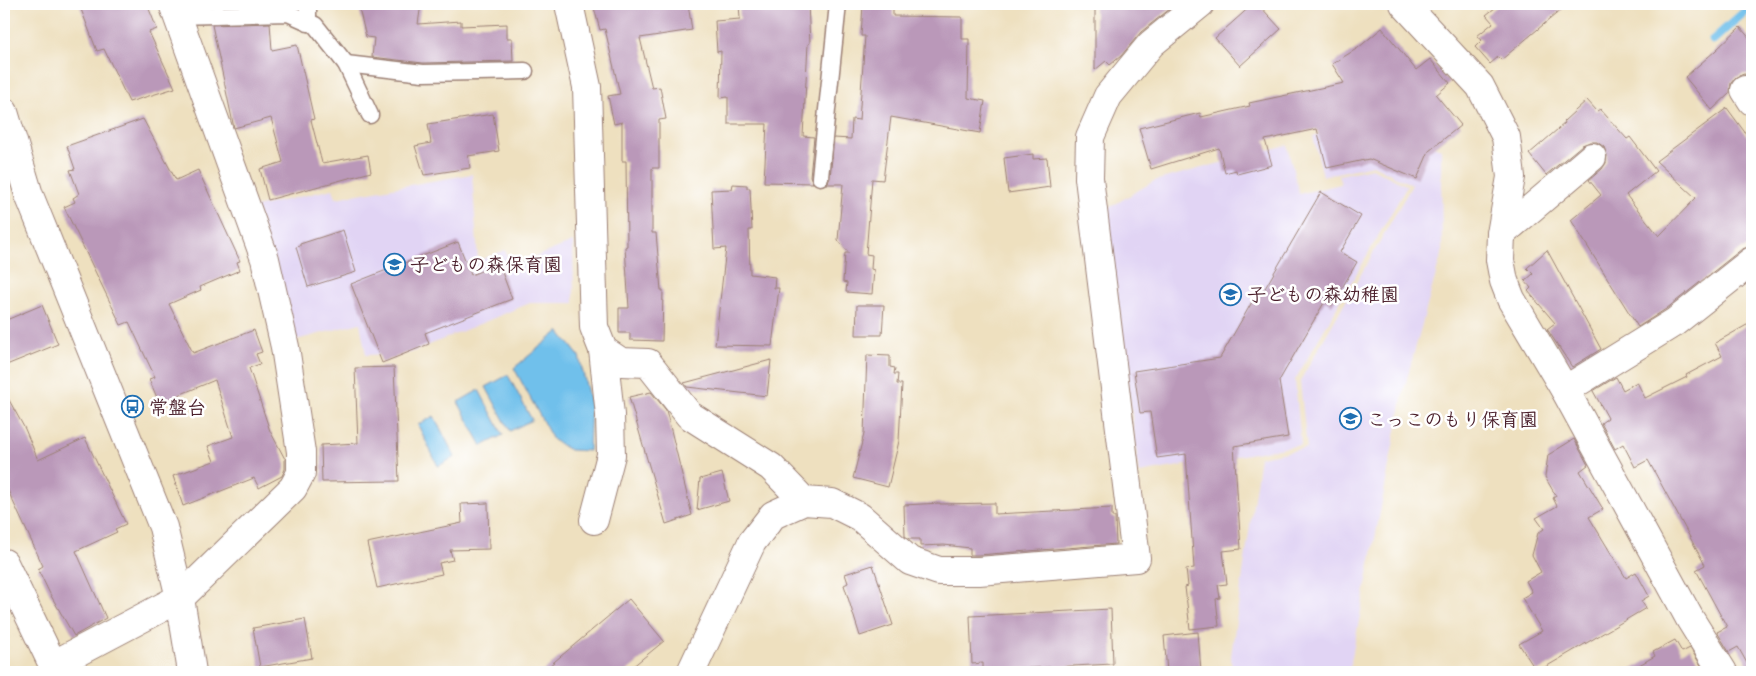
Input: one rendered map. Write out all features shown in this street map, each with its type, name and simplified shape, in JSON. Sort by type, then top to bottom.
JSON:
[{"type":"street","points":[[569,4],[587,87],[594,327],[603,350],[610,414],[611,455],[594,520]]},
{"type":"street","points":[[691,672],[752,542],[773,515],[804,501],[832,503],[860,517],[910,561],[939,571],[979,571],[1136,558],[1089,178],[1090,137],[1108,96],[1150,44],[1200,4]]},
{"type":"street","points":[[1404,4],[1480,86],[1506,137],[1511,177],[1501,234],[1500,260],[1504,281],[1511,299],[1565,390],[1690,619],[1723,672]]},
{"type":"street","points":[[4,563],[53,665],[180,598],[292,488],[301,473],[301,452],[285,347],[265,259],[175,10]]},
{"type":"street","points":[[4,112],[29,194],[163,526],[180,598],[192,672]]},
{"type":"street","points":[[1501,234],[1592,157]]},
{"type":"street","points":[[1565,390],[1675,322],[1752,261]]},
{"type":"street","points":[[603,350],[621,362],[648,363],[689,416],[770,468],[804,501]]},
{"type":"lane","points":[[308,4],[308,22]]},
{"type":"lane","points":[[820,177],[838,4]]},
{"type":"lane","points":[[175,10],[288,13],[315,25],[346,64],[370,115]]},
{"type":"lane","points":[[346,64],[423,72],[525,71]]},
{"type":"shaded area","name":"こっこのもり保育園","points":[[1366,122],[1441,149],[1442,252],[1404,389],[1349,672],[1232,672],[1231,656],[1260,457],[1307,448],[1300,381],[1412,185],[1373,165],[1323,176],[1313,136]]},
{"type":"shaded area","name":"子どもの森幼稚園","points":[[1287,145],[1299,194],[1341,184],[1339,175],[1372,168],[1407,186],[1295,380],[1301,445],[1139,473],[1107,209],[1154,181]]},
{"type":"shaded area","name":"子どもの森保育園","points":[[472,174],[478,261],[505,250],[511,266],[573,242],[574,303],[530,303],[410,353],[366,355],[360,323],[296,340],[256,207],[333,189],[336,198]]},
{"type":"water","points":[[559,331],[579,356],[591,406],[589,451],[570,450],[553,440],[514,368]]},
{"type":"water","points":[[508,375],[532,420],[510,431],[486,387]]},
{"type":"water","points":[[479,390],[503,435],[482,446],[458,402]]},
{"type":"water","points":[[434,416],[455,457],[438,466],[418,425]]},
{"type":"building","points":[[79,4],[147,4],[157,29],[149,32],[175,88],[129,102],[104,49],[97,51]]},
{"type":"building","points":[[377,4],[421,4],[418,24],[461,21],[461,26],[507,24],[507,38],[512,38],[513,61],[423,63],[372,57],[374,38],[366,37],[359,8]]},
{"type":"building","points":[[593,4],[688,4],[692,30],[640,38],[652,88],[660,87],[666,119],[659,120],[659,168],[652,168],[652,233],[656,233],[661,290],[663,290],[662,341],[630,340],[630,333],[619,333],[619,308],[629,308],[625,247],[627,246],[626,161],[622,161],[622,122],[614,124],[608,96],[620,94],[605,29],[600,30]]},
{"type":"building","points":[[739,4],[808,4],[810,43],[808,44],[803,136],[814,137],[810,176],[813,183],[764,182],[767,124],[728,124],[728,97],[720,98],[721,51],[717,52],[715,21],[740,19]]},
{"type":"building","points":[[863,4],[893,4],[893,16],[962,17],[962,39],[969,39],[968,98],[985,101],[980,133],[891,117],[883,180],[872,179],[866,254],[872,255],[871,269],[874,270],[872,294],[846,292],[847,283],[843,282],[845,253],[849,253],[838,240],[843,184],[827,184],[830,178],[834,138],[851,139],[852,119],[859,120],[865,36],[861,36]]},
{"type":"building","points":[[1095,4],[1176,4],[1141,32],[1121,56],[1110,65],[1106,61],[1095,70]]},
{"type":"building","points":[[1253,4],[1258,4],[1281,29],[1240,66],[1215,38]]},
{"type":"building","points":[[1500,4],[1568,4],[1501,60],[1498,57],[1490,64],[1475,47],[1482,40],[1477,36],[1493,23],[1486,15]]},
{"type":"building","points":[[270,23],[272,50],[297,45],[314,119],[311,120],[322,163],[368,155],[371,172],[268,200],[260,169],[283,162],[271,118],[234,128],[212,25]]},
{"type":"building","points":[[1740,27],[1752,41],[1752,73],[1736,77],[1731,83],[1730,93],[1712,110],[1685,77]]},
{"type":"building","points":[[1382,28],[1416,70],[1430,59],[1450,83],[1436,95],[1461,125],[1429,151],[1417,179],[1369,159],[1327,168],[1317,129],[1265,140],[1272,165],[1237,174],[1236,170],[1225,173],[1219,148],[1151,169],[1139,128],[1200,113],[1201,117],[1250,106],[1249,103],[1344,83],[1332,64],[1358,48]]},
{"type":"building","points":[[1587,100],[1597,111],[1600,109],[1627,139],[1630,137],[1656,171],[1626,195],[1659,236],[1696,198],[1656,161],[1727,108],[1752,142],[1752,246],[1742,249],[1666,309],[1638,327],[1571,220],[1601,195],[1589,180],[1606,163],[1607,155],[1604,147],[1597,142],[1582,145],[1546,175],[1529,154],[1565,123],[1564,121]]},
{"type":"building","points":[[493,114],[499,151],[468,156],[470,168],[424,175],[415,146],[431,143],[428,124]]},
{"type":"building","points":[[143,119],[176,180],[198,170],[240,261],[237,262],[240,270],[200,287],[201,290],[169,304],[193,353],[254,330],[262,352],[256,354],[260,364],[249,368],[270,431],[285,459],[285,469],[282,476],[259,488],[254,478],[183,506],[173,476],[214,461],[208,446],[233,437],[215,380],[162,402],[160,399],[158,400],[149,379],[155,377],[129,322],[121,325],[64,207],[75,202],[73,198],[79,194],[70,170],[75,169],[67,146]]},
{"type":"building","points":[[1033,154],[1033,159],[1047,158],[1050,187],[1008,193],[1004,158]]},
{"type":"building","points":[[733,184],[747,185],[747,188],[750,188],[752,230],[749,230],[750,274],[775,277],[774,288],[779,288],[772,346],[715,345],[726,248],[714,249],[711,190],[732,189]]},
{"type":"building","points":[[1321,192],[1361,216],[1340,252],[1357,262],[1332,305],[1325,301],[1279,381],[1288,437],[1234,446],[1241,549],[1223,551],[1227,584],[1218,585],[1220,598],[1216,599],[1219,626],[1190,629],[1185,587],[1188,586],[1186,569],[1194,568],[1186,454],[1157,458],[1150,412],[1140,413],[1134,371],[1220,358],[1260,288],[1264,290]]},
{"type":"building","points":[[343,230],[356,272],[308,287],[296,247]]},
{"type":"building","points":[[458,242],[471,275],[499,264],[512,299],[425,333],[429,344],[382,363],[351,284]]},
{"type":"building","points":[[1547,250],[1601,349],[1572,367],[1547,329],[1555,323],[1528,291],[1531,288],[1525,281],[1533,274],[1527,268]]},
{"type":"building","points":[[42,305],[58,344],[4,366],[4,321]]},
{"type":"building","points":[[857,305],[884,305],[882,335],[856,335]]},
{"type":"building","points":[[1752,322],[1752,672],[1738,647],[1729,652],[1717,632],[1727,627],[1696,570],[1705,565],[1648,460],[1635,467],[1623,444],[1615,449],[1601,423],[1608,418],[1593,391],[1616,377],[1623,390],[1637,382],[1645,398],[1687,377],[1686,375],[1722,356],[1715,343]]},
{"type":"building","points":[[867,355],[890,356],[890,367],[895,368],[894,374],[898,374],[897,384],[902,384],[899,441],[888,487],[853,478],[864,434]]},
{"type":"building","points":[[771,360],[767,396],[687,387],[684,383]]},
{"type":"building","points":[[394,367],[399,481],[322,482],[321,445],[358,443],[355,368]]},
{"type":"building","points":[[4,391],[25,429],[38,460],[85,438],[126,524],[115,529],[117,532],[76,551],[106,618],[74,636],[38,569],[43,566],[4,482]]},
{"type":"building","points":[[651,392],[666,410],[692,515],[666,524],[629,397]]},
{"type":"building","points":[[1574,439],[1588,465],[1580,471],[1603,509],[1589,517],[1626,578],[1636,572],[1649,596],[1641,601],[1646,608],[1537,672],[1519,644],[1542,631],[1522,598],[1532,592],[1526,581],[1541,572],[1532,555],[1538,533],[1544,529],[1536,518],[1557,506],[1553,498],[1556,496],[1545,477],[1548,455]]},
{"type":"building","points":[[722,473],[729,501],[697,510],[700,479]]},
{"type":"building","points":[[488,503],[489,549],[450,550],[453,560],[439,563],[442,574],[377,588],[367,543],[462,523],[461,504]]},
{"type":"building","points":[[995,503],[995,514],[1112,508],[1112,517],[1115,517],[1116,544],[970,555],[970,548],[944,545],[920,546],[920,539],[909,539],[905,536],[904,505]]},
{"type":"building","points":[[873,565],[893,625],[860,636],[844,585],[848,583],[845,574]]},
{"type":"building","points":[[629,599],[664,641],[626,672],[542,672]]},
{"type":"building","points":[[1111,609],[1113,664],[993,670],[983,669],[983,663],[972,664],[970,616]]},
{"type":"building","points":[[305,619],[312,658],[260,667],[253,628]]},
{"type":"building","points":[[1198,632],[1201,672],[1167,672],[1164,636]]},
{"type":"building","points":[[1675,640],[1682,652],[1690,648],[1702,667],[1694,672],[1627,672],[1655,656],[1653,652]]},
{"type":"waterway","points":[[1713,40],[1752,5]]},
{"type":"place","name":"子どもの森保育園","points":[[394,264]]},
{"type":"place","name":"子どもの森幼稚園","points":[[1231,294]]},
{"type":"place","name":"常盤台","points":[[133,407]]},
{"type":"place","name":"こっこのもり保育園","points":[[1351,419]]}]
